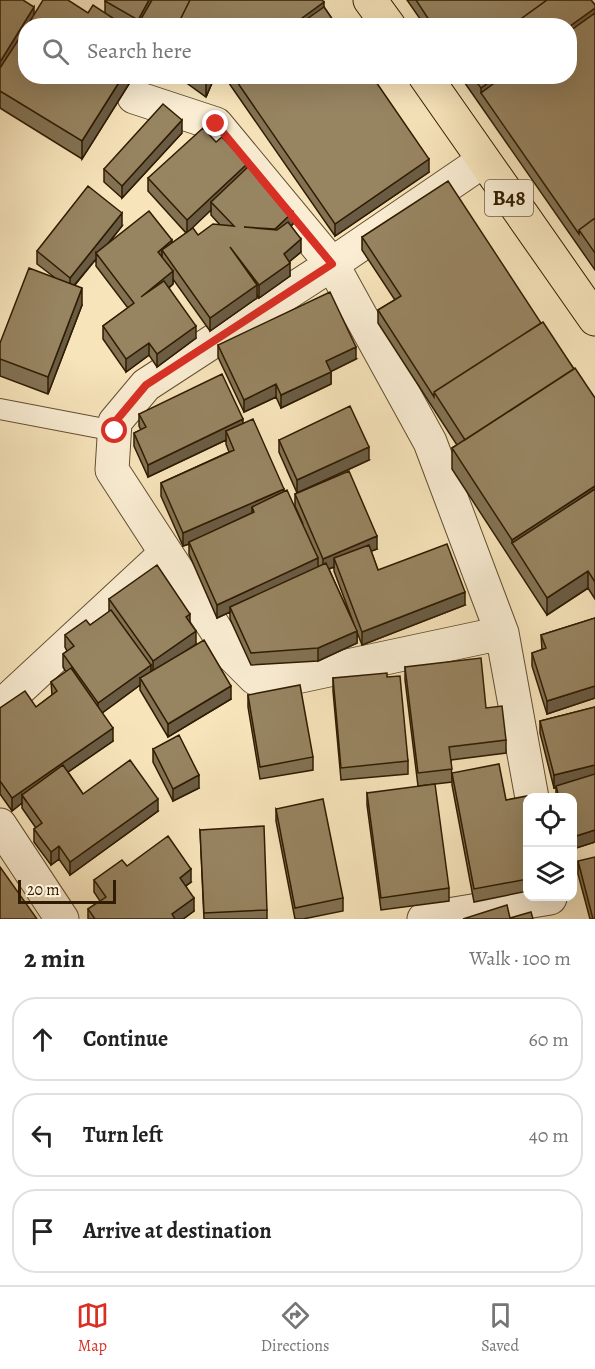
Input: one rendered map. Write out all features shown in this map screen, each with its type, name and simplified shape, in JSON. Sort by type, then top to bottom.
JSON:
[{"type":"main road","points":[[370,0],[382,18]]},
{"type":"main road","name":"B48","points":[[430,84],[595,319]]},
{"type":"street","points":[[134,98],[216,124],[332,264],[430,442],[502,633],[531,793]]},
{"type":"street","points":[[483,161],[332,264],[146,385],[115,422],[112,470],[233,656],[255,678],[296,677],[502,633]]},
{"type":"street","points":[[0,707],[166,553]]},
{"type":"street","points":[[0,825],[62,919]]},
{"type":"street","points":[[424,919],[552,904]]},
{"type":"lane","points":[[0,409],[115,431]]},
{"type":"building","points":[[0,0],[23,0],[34,7],[27,18],[18,18],[18,33],[0,62]]},
{"type":"building","points":[[43,0],[68,0],[88,13],[93,5],[113,18],[32,18]]},
{"type":"building","points":[[149,0],[139,18],[135,18],[105,1]]},
{"type":"building","points":[[152,0],[190,0],[181,18],[142,18]]},
{"type":"building","points":[[190,0],[322,0],[324,2],[302,18],[181,18]]},
{"type":"building","points":[[416,0],[547,0],[522,18],[428,18]]},
{"type":"building","points":[[547,0],[591,0],[595,5],[595,8],[577,21],[577,18],[522,18]]},
{"type":"building","points":[[324,7],[332,18],[308,18]]},
{"type":"building","points":[[595,13],[595,218],[579,230],[579,234],[481,93],[493,84],[577,84],[577,26]]},
{"type":"building","points":[[18,40],[18,84],[118,84],[82,141],[0,91],[0,68]]},
{"type":"building","points":[[239,84],[377,84],[429,159],[335,224]]},
{"type":"building","points":[[163,104],[182,120],[122,186],[104,169]]},
{"type":"building","points":[[203,128],[216,142],[222,137],[247,164],[187,220],[148,178]]},
{"type":"building","points":[[249,166],[293,212],[275,229],[244,227],[277,230],[288,222],[301,239],[284,254],[290,263],[259,285],[230,247],[257,285],[210,318],[162,250],[193,228],[198,235],[213,224],[234,226],[211,202]]},
{"type":"building","points":[[448,181],[541,323],[434,392],[434,397],[378,310],[401,296],[362,237]]},
{"type":"building","points":[[88,186],[122,213],[70,278],[37,251]]},
{"type":"building","points":[[149,211],[172,240],[158,252],[173,271],[141,297],[164,281],[196,326],[157,354],[149,343],[126,359],[103,326],[134,303],[96,253]]},
{"type":"building","points":[[595,218],[595,253],[579,230]]},
{"type":"building","points":[[29,268],[82,288],[48,377],[0,359],[0,343]]},
{"type":"building","points":[[330,292],[356,347],[326,361],[331,372],[281,395],[276,384],[244,400],[218,345]]},
{"type":"building","points":[[543,322],[574,369],[465,440],[434,392]]},
{"type":"building","points":[[575,368],[595,398],[595,486],[512,540],[452,448]]},
{"type":"building","points":[[222,374],[243,419],[148,465],[134,433],[146,427],[139,414]]},
{"type":"building","points":[[350,406],[369,447],[297,480],[279,440]]},
{"type":"building","points":[[253,419],[284,489],[183,533],[161,483],[234,450],[226,431]]},
{"type":"building","points":[[349,471],[377,536],[323,559],[295,494]]},
{"type":"building","points":[[595,489],[595,582],[588,571],[547,598],[512,543]]},
{"type":"building","points":[[287,490],[318,558],[217,605],[189,542],[254,512],[252,507]]},
{"type":"building","points":[[447,544],[465,592],[362,632],[334,558],[369,545],[378,570]]},
{"type":"building","points":[[326,563],[357,631],[318,648],[251,653],[230,607]]},
{"type":"building","points":[[157,565],[190,614],[186,617],[196,631],[153,661],[109,599]]},
{"type":"building","points":[[111,610],[151,665],[98,703],[63,654],[74,646],[65,635],[86,620],[90,625]]},
{"type":"building","points":[[595,618],[595,686],[547,701],[532,653],[546,648],[541,635]]},
{"type":"building","points":[[204,640],[231,686],[168,724],[140,678]]},
{"type":"building","points":[[481,658],[486,708],[502,706],[506,740],[449,747],[452,769],[418,773],[405,667]]},
{"type":"building","points":[[71,668],[113,728],[12,798],[0,781],[0,708],[25,691],[36,707],[57,691],[51,682]]},
{"type":"building","points":[[387,673],[387,677],[400,676],[408,761],[341,768],[333,678]]},
{"type":"building","points":[[300,685],[313,757],[260,767],[248,695]]},
{"type":"building","points":[[595,707],[595,765],[554,775],[540,721]]},
{"type":"building","points":[[179,735],[199,775],[173,789],[153,749]]},
{"type":"building","points":[[130,760],[158,799],[70,862],[59,846],[51,852],[34,829],[42,823],[22,795],[63,765],[83,794]]},
{"type":"building","points":[[499,764],[506,800],[523,797],[523,880],[474,889],[452,773]]},
{"type":"building","points":[[595,774],[595,830],[577,836],[577,793],[558,793],[556,786]]},
{"type":"building","points":[[435,784],[449,888],[381,898],[367,793]]},
{"type":"building","points":[[323,799],[343,898],[295,908],[276,809]]},
{"type":"building","points":[[264,826],[267,910],[204,913],[200,830]]},
{"type":"building","points":[[168,836],[191,869],[180,878],[194,898],[172,914],[175,919],[95,919],[88,909],[106,897],[94,880],[122,860],[127,866]]},
{"type":"building","points":[[595,857],[595,919],[593,919],[578,861]]},
{"type":"building","points":[[0,867],[37,919],[0,919]]},
{"type":"building","points":[[507,905],[510,918],[531,912],[533,919],[463,919]]},
{"type":"route","points":[[115,431],[115,422],[146,385],[332,264],[216,124]]}]
